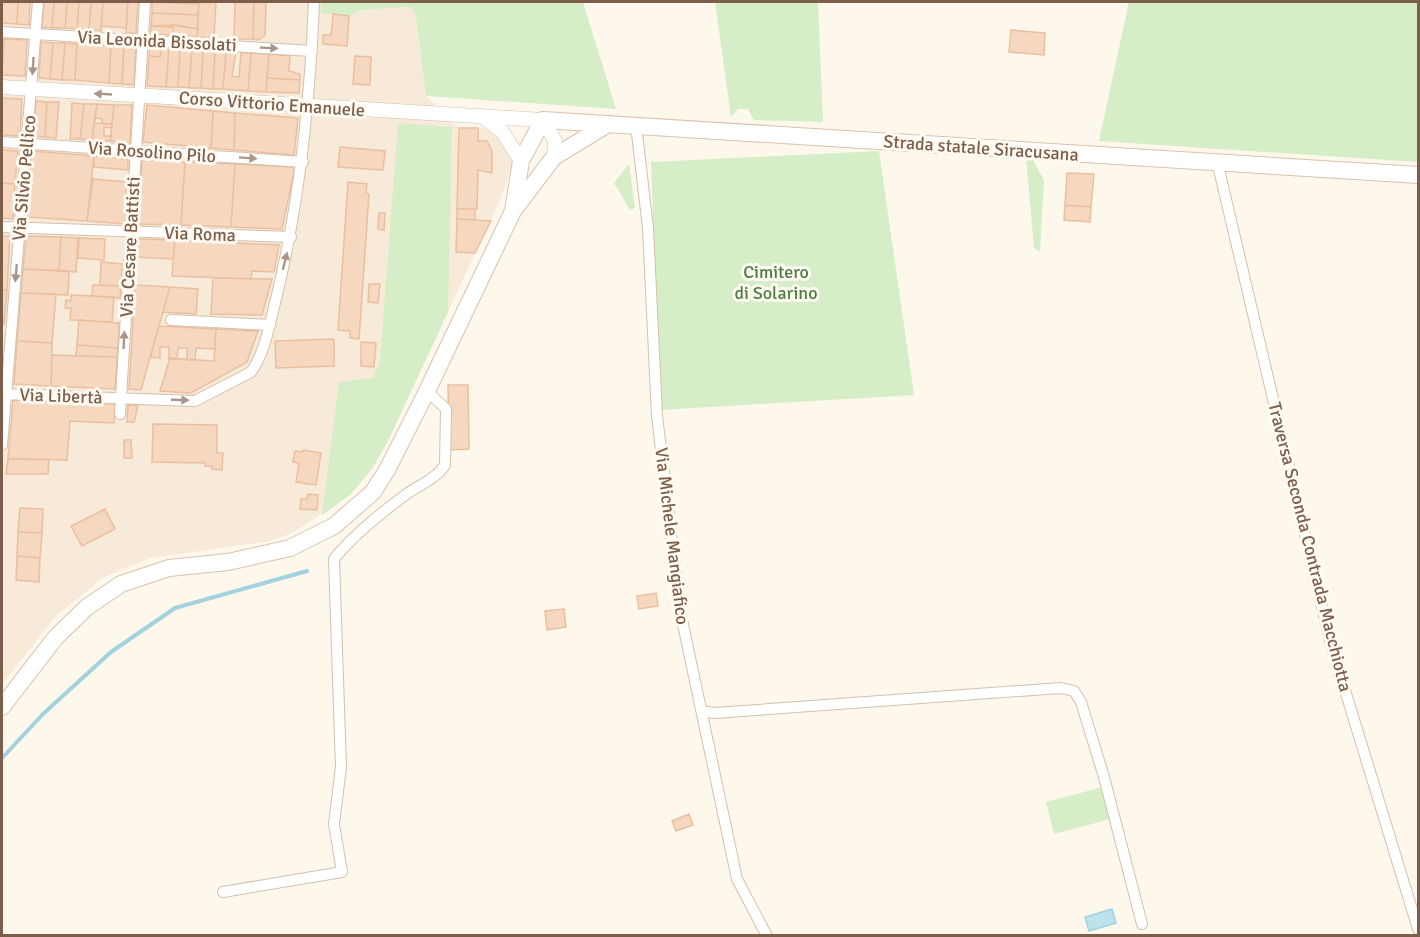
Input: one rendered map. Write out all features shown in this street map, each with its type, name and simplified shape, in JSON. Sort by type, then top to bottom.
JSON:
[{"type":"main road","name":"Strada statale Siracusana","points":[[543,120],[1419,175]]},
{"type":"main road","points":[[513,211],[521,161],[543,120]]},
{"type":"main road","points":[[2,707],[56,637],[87,607],[121,584],[169,568],[266,555],[309,540],[334,526],[373,492],[387,470],[427,391],[513,211],[554,157],[608,124]]},
{"type":"street","name":"Via Silvio Pellico","points":[[2,445],[4,394],[38,2]]},
{"type":"street","name":"Via Cesare Battisti","points":[[120,414],[145,2]]},
{"type":"street","name":"Via Libertà","points":[[4,394],[195,401],[251,372],[270,325],[291,237],[303,162],[314,2]]},
{"type":"street","name":"Via Leonida Bissolati","points":[[2,32],[312,51]]},
{"type":"street","name":"Corso Vittorio Emanuele","points":[[2,87],[543,120]]},
{"type":"street","points":[[483,117],[502,130],[511,141],[521,161]]},
{"type":"street","points":[[543,120],[555,141],[554,157]]},
{"type":"street","name":"Via Michele Mangiafico","points":[[636,125],[647,218],[657,416],[665,499],[681,615],[737,879],[767,936]]},
{"type":"street","name":"Via Rosolino Pilo","points":[[2,142],[303,162]]},
{"type":"street","name":"Traversa Seconda Contrada Macchiotta","points":[[1217,162],[1330,641],[1419,929]]},
{"type":"street","name":"Via Roma","points":[[2,227],[291,237]]},
{"type":"street","points":[[171,320],[270,325]]},
{"type":"street","points":[[224,892],[342,872],[334,824],[341,767],[334,559],[346,544],[402,497],[440,473],[445,465],[446,408],[427,391]]},
{"type":"street","points":[[702,711],[1061,688],[1074,691],[1081,702],[1104,777],[1142,924]]},
{"type":"shaded area","points":[[2,2],[321,2],[321,13],[349,16],[360,10],[411,7],[416,17],[426,96],[459,128],[488,129],[500,135],[513,164],[499,202],[387,443],[371,470],[350,495],[294,532],[271,541],[150,558],[104,577],[57,615],[2,684]]},
{"type":"green space","points":[[321,2],[583,2],[616,109],[426,96],[416,17],[411,7],[360,10],[349,16],[321,13]]},
{"type":"green space","points":[[715,2],[818,2],[823,122],[754,120],[748,109],[738,109],[731,117]]},
{"type":"green space","points":[[1129,2],[1418,2],[1418,162],[1099,141]]},
{"type":"green space","points":[[398,123],[452,127],[448,312],[387,443],[371,470],[350,495],[322,515],[339,382],[373,378],[380,361]]},
{"type":"green space","name":"Cimitero di Solarino","points":[[879,151],[914,395],[660,410],[651,162]]},
{"type":"green space","points":[[1026,157],[1031,157],[1044,180],[1040,252],[1034,248]]},
{"type":"green space","points":[[629,164],[635,208],[630,210],[614,183]]},
{"type":"green space","points":[[1103,787],[1111,819],[1054,834],[1046,802]]},
{"type":"water","points":[[1112,909],[1116,923],[1089,931],[1085,917]]},
{"type":"building","points":[[2,2],[18,2],[17,24],[2,23]]},
{"type":"building","points":[[18,2],[30,2],[29,25],[17,24]]},
{"type":"building","points":[[44,2],[54,2],[52,28],[42,27]]},
{"type":"building","points":[[54,2],[67,2],[65,28],[52,28]]},
{"type":"building","points":[[67,2],[79,2],[77,29],[65,28]]},
{"type":"building","points":[[79,2],[91,2],[89,30],[77,29]]},
{"type":"building","points":[[91,2],[103,2],[101,31],[89,30]]},
{"type":"building","points":[[103,2],[128,2],[126,28],[101,26]]},
{"type":"building","points":[[128,2],[138,2],[136,33],[126,33]]},
{"type":"building","points":[[152,2],[199,4],[198,15],[152,13]]},
{"type":"building","points":[[199,2],[216,2],[214,38],[197,37]]},
{"type":"building","points":[[235,2],[254,2],[253,39],[234,39]]},
{"type":"building","points":[[254,2],[266,2],[265,35],[258,40],[253,39]]},
{"type":"building","points":[[152,13],[198,15],[198,29],[177,25],[151,26]]},
{"type":"building","points":[[333,14],[349,16],[347,46],[323,44],[323,35],[331,35]]},
{"type":"building","points":[[173,25],[198,29],[197,37],[173,35]]},
{"type":"building","points":[[151,26],[173,27],[173,35],[150,34]]},
{"type":"building","points":[[1011,30],[1045,33],[1044,55],[1009,52]]},
{"type":"building","points":[[4,39],[27,40],[25,76],[2,75]]},
{"type":"building","points":[[41,42],[53,43],[50,79],[39,78]]},
{"type":"building","points":[[53,43],[65,43],[62,80],[50,79]]},
{"type":"building","points":[[65,43],[77,44],[75,80],[62,80]]},
{"type":"building","points":[[77,44],[111,45],[109,83],[75,80]]},
{"type":"building","points":[[111,45],[124,46],[122,84],[109,83]]},
{"type":"building","points":[[124,46],[136,46],[134,85],[122,84]]},
{"type":"building","points":[[150,47],[161,48],[160,57],[149,56]]},
{"type":"building","points":[[161,48],[169,48],[166,87],[147,86],[149,56],[160,57]]},
{"type":"building","points":[[169,48],[180,49],[178,87],[166,87]]},
{"type":"building","points":[[180,49],[192,50],[189,88],[178,87]]},
{"type":"building","points":[[192,50],[203,50],[201,88],[189,88]]},
{"type":"building","points":[[203,50],[215,51],[213,89],[201,88]]},
{"type":"building","points":[[215,51],[226,52],[223,89],[213,89]]},
{"type":"building","points":[[226,52],[236,52],[232,76],[239,77],[241,53],[251,53],[248,91],[223,89]]},
{"type":"building","points":[[251,53],[269,54],[266,92],[248,91]]},
{"type":"building","points":[[269,54],[290,56],[289,71],[300,74],[300,80],[267,78]]},
{"type":"building","points":[[355,56],[371,57],[370,85],[353,84]]},
{"type":"building","points":[[267,78],[300,80],[299,93],[266,92]]},
{"type":"building","points":[[2,98],[22,99],[20,136],[2,135]]},
{"type":"building","points":[[36,101],[47,102],[45,137],[33,136]]},
{"type":"building","points":[[47,102],[59,102],[56,138],[45,137]]},
{"type":"building","points":[[72,103],[84,104],[80,139],[70,139]]},
{"type":"building","points":[[84,104],[97,104],[92,140],[80,139]]},
{"type":"building","points":[[97,104],[114,105],[112,124],[102,124],[102,119],[96,118],[94,123]]},
{"type":"building","points":[[114,105],[132,105],[130,143],[110,141]]},
{"type":"building","points":[[147,105],[213,111],[211,148],[143,142]]},
{"type":"building","points":[[213,111],[235,113],[234,150],[211,148]]},
{"type":"building","points":[[235,113],[298,118],[294,155],[234,150]]},
{"type":"building","points":[[94,123],[112,124],[112,128],[104,127],[104,136],[111,136],[110,141],[92,140]]},
{"type":"building","points":[[459,128],[478,128],[478,141],[487,141],[492,151],[492,173],[478,170],[477,209],[457,209]]},
{"type":"building","points":[[340,147],[385,151],[383,170],[338,167]]},
{"type":"building","points":[[2,150],[18,151],[15,184],[2,183]]},
{"type":"building","points":[[32,151],[94,156],[87,221],[27,217]]},
{"type":"building","points":[[94,156],[128,159],[128,170],[94,167]]},
{"type":"building","points":[[142,159],[185,162],[181,225],[138,224]]},
{"type":"building","points":[[185,162],[235,164],[231,227],[181,225]]},
{"type":"building","points":[[235,164],[295,167],[282,229],[231,227]]},
{"type":"building","points":[[1067,173],[1094,174],[1091,207],[1065,205]]},
{"type":"building","points":[[93,179],[127,182],[125,224],[87,221]]},
{"type":"building","points":[[348,182],[367,184],[366,193],[369,194],[359,339],[350,338],[350,331],[338,330]]},
{"type":"building","points":[[2,183],[15,184],[13,219],[2,218]]},
{"type":"building","points":[[1065,205],[1091,207],[1090,222],[1064,220]]},
{"type":"building","points":[[457,209],[475,209],[475,220],[457,219]]},
{"type":"building","points":[[379,213],[385,213],[384,230],[378,229]]},
{"type":"building","points":[[457,219],[491,221],[475,253],[456,252]]},
{"type":"building","points":[[2,236],[10,236],[7,290],[2,290]]},
{"type":"building","points":[[26,236],[61,237],[59,271],[23,269]]},
{"type":"building","points":[[61,237],[78,238],[76,272],[59,271]]},
{"type":"building","points":[[79,238],[105,239],[104,260],[78,258]]},
{"type":"building","points":[[138,239],[175,240],[173,259],[137,257]]},
{"type":"building","points":[[175,240],[279,245],[274,272],[252,271],[251,279],[172,276]]},
{"type":"building","points":[[101,262],[122,264],[121,286],[100,285]]},
{"type":"building","points":[[23,269],[69,271],[68,295],[21,293]]},
{"type":"building","points":[[213,278],[272,279],[262,315],[211,314]]},
{"type":"building","points":[[369,284],[380,284],[378,303],[368,302]]},
{"type":"building","points":[[93,285],[121,286],[120,298],[92,296]]},
{"type":"building","points":[[135,285],[170,287],[141,390],[129,389]]},
{"type":"building","points":[[170,287],[198,289],[196,314],[163,312]]},
{"type":"building","points":[[2,290],[7,290],[4,324],[2,324]]},
{"type":"building","points":[[21,293],[56,294],[52,343],[17,341]]},
{"type":"building","points":[[71,295],[114,297],[112,322],[70,320],[71,308],[65,308],[66,300],[71,301]]},
{"type":"building","points":[[79,320],[119,323],[118,348],[77,345]]},
{"type":"building","points":[[159,326],[216,329],[215,349],[196,348],[195,360],[187,360],[187,348],[178,348],[177,359],[169,359],[169,347],[160,347],[160,358],[150,357]]},
{"type":"building","points":[[216,329],[258,331],[247,362],[191,393],[160,391],[170,358],[214,361]]},
{"type":"building","points":[[334,339],[334,366],[276,368],[275,341]]},
{"type":"building","points":[[17,341],[52,343],[51,386],[14,384]]},
{"type":"building","points":[[361,342],[376,343],[374,367],[361,366]]},
{"type":"building","points":[[77,345],[118,348],[117,357],[76,356]]},
{"type":"building","points":[[52,355],[117,357],[115,389],[51,386]]},
{"type":"building","points":[[448,385],[468,385],[469,449],[449,450]]},
{"type":"building","points":[[13,400],[115,404],[114,423],[70,421],[67,460],[8,459]]},
{"type":"building","points":[[128,405],[138,406],[134,422],[127,422]]},
{"type":"building","points":[[153,424],[217,425],[217,453],[223,453],[222,470],[212,469],[212,466],[205,466],[205,463],[152,462]]},
{"type":"building","points":[[124,440],[131,440],[132,458],[124,458]]},
{"type":"building","points":[[303,450],[321,453],[316,485],[296,482],[299,463],[293,462],[295,451],[303,452]]},
{"type":"building","points":[[8,459],[49,459],[48,474],[6,474]]},
{"type":"building","points":[[308,494],[318,495],[317,510],[300,509],[301,499],[307,499]]},
{"type":"building","points":[[20,508],[43,509],[42,533],[18,532]]},
{"type":"building","points":[[105,509],[115,529],[82,546],[71,526]]},
{"type":"building","points":[[18,532],[42,533],[40,558],[17,556]]},
{"type":"building","points":[[17,556],[40,558],[39,582],[16,580]]},
{"type":"building","points":[[656,593],[658,606],[639,609],[637,596]]},
{"type":"building","points":[[564,609],[566,627],[547,630],[545,611]]},
{"type":"building","points":[[689,814],[693,825],[676,831],[672,821]]},
{"type":"waterway","points":[[2,758],[43,714],[111,652],[175,608],[307,571]]}]
